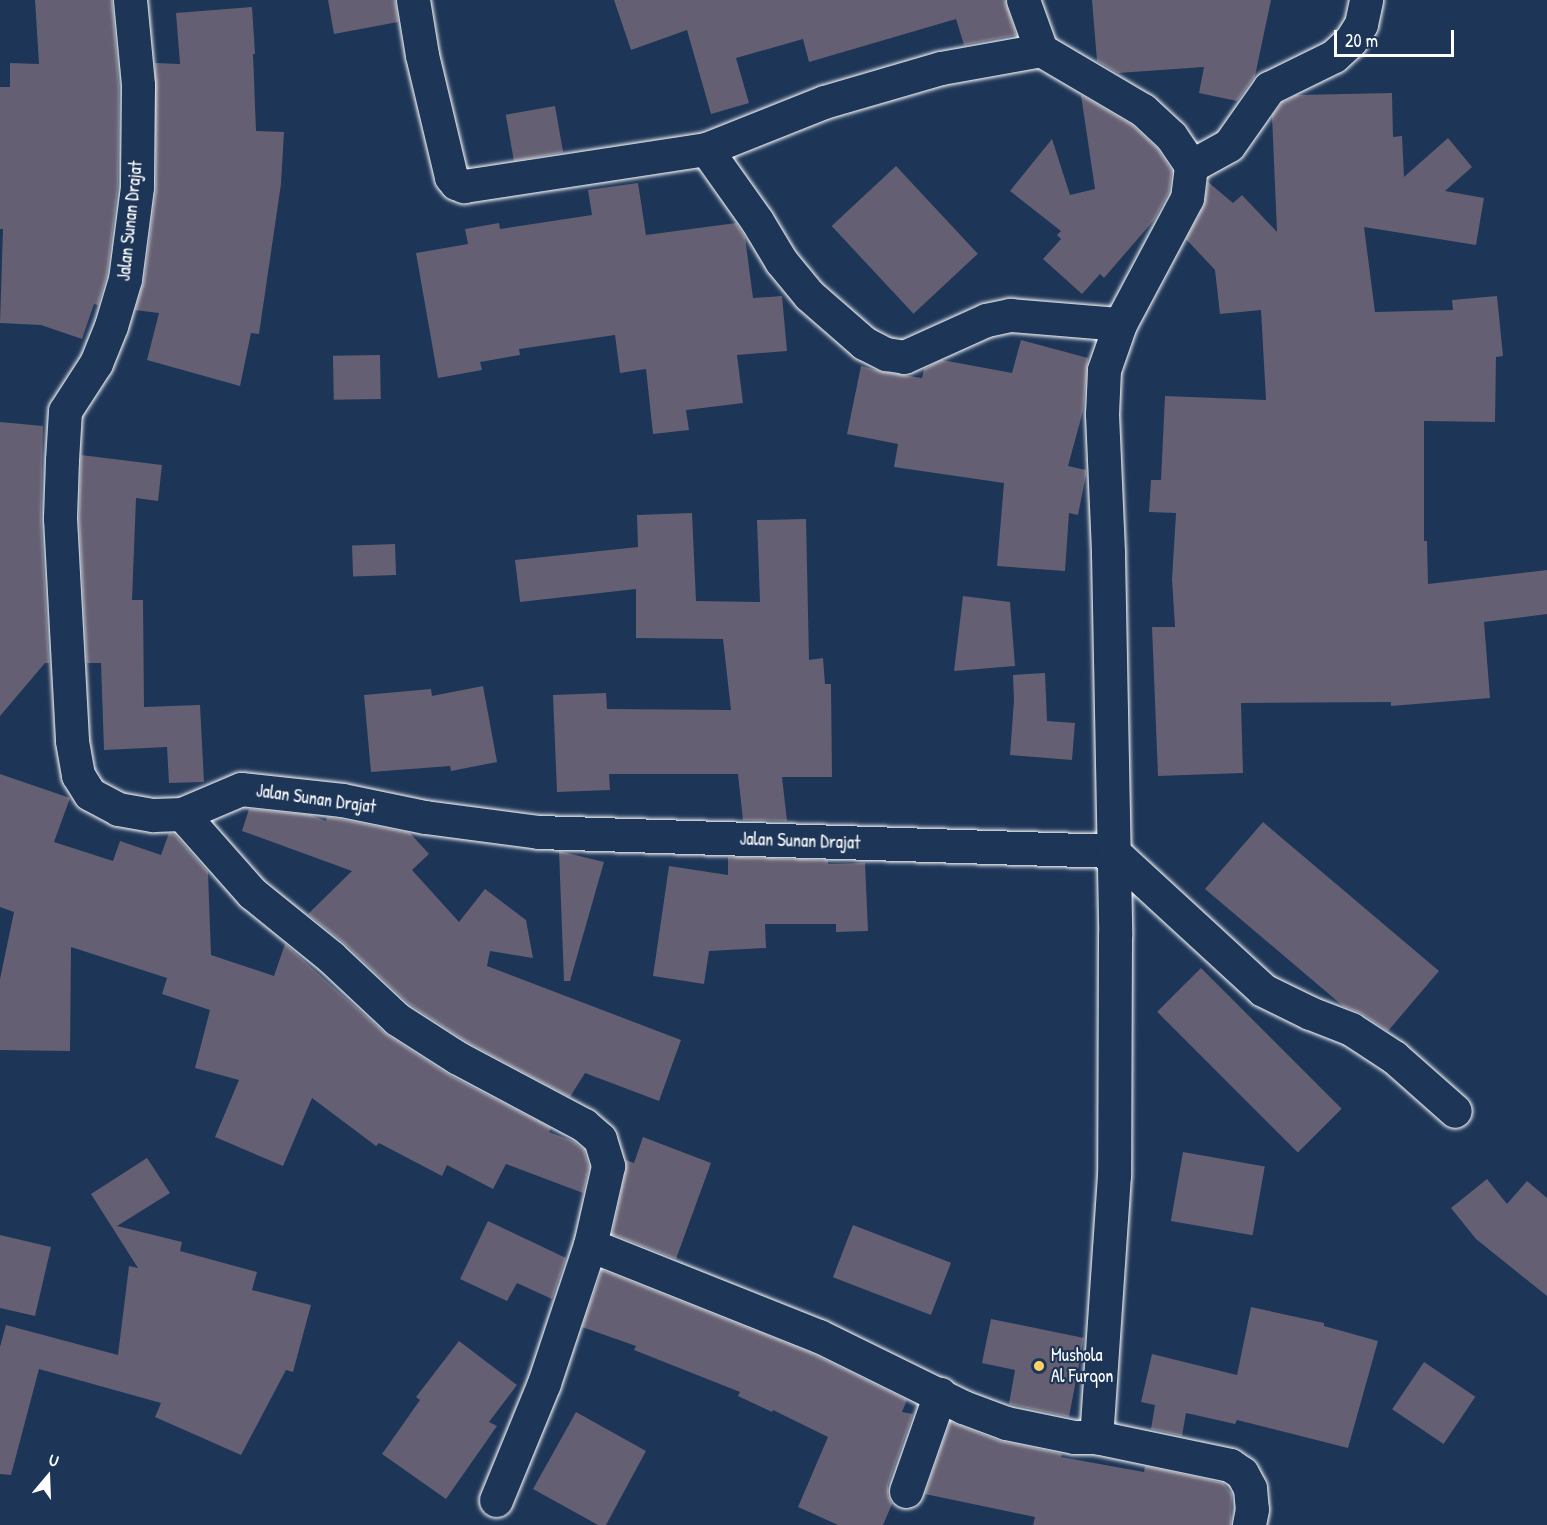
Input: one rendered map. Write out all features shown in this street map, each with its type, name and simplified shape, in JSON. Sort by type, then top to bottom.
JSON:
[{"type":"street","name":"Jalan Sunan Drajat","points":[[129,0],[138,85],[137,187],[125,279],[111,327],[96,363],[65,411],[60,518],[72,741],[78,774],[90,794],[118,809],[153,815],[182,814],[241,789],[342,800],[425,817],[538,832],[1112,851]]},
{"type":"street","points":[[413,0],[422,55],[452,177],[456,183],[474,185],[706,149],[824,102],[941,68],[1041,50]]},
{"type":"street","points":[[1023,0],[1041,50],[1143,110],[1171,136],[1191,166],[1187,198],[1120,324],[1104,370],[1102,414],[1108,554],[1115,935],[1114,1175],[1096,1437]]},
{"type":"street","points":[[1191,166],[1229,145],[1269,88],[1334,56],[1351,40],[1361,24],[1366,0]]},
{"type":"street","points":[[706,149],[757,221],[781,261],[809,295],[864,343],[886,354],[904,357],[986,320],[1010,315],[1120,324]]},
{"type":"street","points":[[182,814],[252,893],[331,957],[397,1019],[458,1058],[584,1125],[600,1139],[608,1166],[590,1245],[544,1383],[496,1500]]},
{"type":"street","points":[[1112,851],[1263,990],[1310,1013],[1351,1029],[1394,1057],[1455,1111]]},
{"type":"street","points":[[590,1245],[819,1336],[963,1407],[1006,1423],[1074,1437],[1096,1437],[1230,1465],[1242,1473],[1250,1488],[1252,1509],[1249,1525]]},
{"type":"street","points":[[906,1491],[940,1394]]},
{"type":"building","points":[[35,0],[112,0],[119,86],[118,186],[107,275],[98,305],[94,304],[82,339],[41,325],[0,323],[3,229],[0,229],[0,87],[10,87],[10,63],[39,64]]},
{"type":"building","points":[[328,0],[395,0],[398,22],[334,34]]},
{"type":"building","points":[[614,0],[1005,0],[1016,35],[964,45],[956,19],[809,62],[803,39],[736,58],[749,103],[711,114],[687,30],[631,50]]},
{"type":"building","points":[[1092,0],[1271,0],[1255,76],[1237,101],[1199,93],[1204,67],[1118,73],[1097,61]]},
{"type":"building","points":[[252,7],[256,131],[284,132],[281,184],[259,334],[251,333],[240,386],[147,360],[159,313],[135,310],[144,281],[156,189],[155,63],[180,64],[176,13]]},
{"type":"building","points":[[1392,93],[1393,137],[1402,136],[1404,177],[1448,138],[1472,167],[1445,191],[1484,198],[1476,245],[1364,227],[1375,312],[1453,310],[1452,300],[1497,296],[1503,356],[1496,357],[1495,422],[1424,421],[1424,541],[1427,541],[1428,584],[1547,570],[1547,614],[1484,622],[1490,698],[1391,706],[1391,702],[1241,703],[1243,773],[1158,776],[1152,627],[1175,627],[1172,579],[1176,513],[1149,512],[1151,480],[1161,480],[1165,396],[1266,400],[1261,310],[1220,314],[1215,270],[1186,239],[1204,206],[1208,182],[1233,203],[1242,195],[1277,232],[1272,116],[1282,103],[1296,95]]},
{"type":"building","points":[[1081,95],[1132,125],[1157,148],[1172,171],[1169,192],[1154,220],[1104,278],[1100,274],[1082,294],[1043,259],[1061,239],[1057,235],[1061,231],[1010,191],[1052,139],[1070,195],[1095,189]]},
{"type":"building","points":[[555,106],[563,152],[514,161],[506,115]]},
{"type":"building","points":[[896,166],[978,254],[913,314],[832,226]]},
{"type":"building","points":[[638,183],[646,235],[736,223],[745,237],[753,298],[782,296],[787,351],[737,355],[743,403],[686,410],[689,430],[653,434],[646,369],[620,373],[615,335],[519,349],[520,355],[480,362],[482,370],[438,378],[416,253],[468,244],[465,229],[499,223],[500,229],[592,215],[588,190]]},
{"type":"building","points":[[1021,340],[1088,358],[1083,411],[1068,466],[1086,470],[1086,475],[1078,515],[1069,513],[1065,571],[997,566],[1004,483],[894,467],[898,444],[847,434],[861,366],[922,378],[924,369],[942,360],[1012,373]]},
{"type":"building","points":[[380,355],[381,399],[334,400],[333,356]]},
{"type":"building","points":[[0,422],[43,426],[41,519],[49,663],[45,663],[0,716]]},
{"type":"building","points":[[81,455],[162,465],[158,501],[136,498],[132,600],[143,600],[144,707],[200,705],[204,782],[169,783],[167,747],[104,750],[101,663],[87,663],[79,518]]},
{"type":"building","points":[[692,513],[696,601],[760,602],[757,520],[806,519],[809,660],[823,658],[825,684],[831,684],[832,777],[782,777],[787,821],[743,820],[738,774],[609,774],[610,790],[557,792],[553,695],[606,693],[607,709],[731,710],[723,639],[636,638],[636,589],[520,602],[515,560],[638,547],[637,515]]},
{"type":"building","points":[[395,544],[396,575],[353,576],[352,546]]},
{"type":"building","points":[[963,596],[1010,602],[1015,666],[954,671]]},
{"type":"building","points":[[1045,673],[1047,721],[1075,723],[1072,760],[1010,755],[1014,700],[1013,675]]},
{"type":"building","points":[[483,686],[497,762],[451,771],[450,766],[371,772],[364,695],[431,689],[432,696]]},
{"type":"building","points":[[0,774],[70,798],[54,842],[113,861],[120,841],[161,855],[169,833],[175,835],[208,872],[211,955],[274,976],[285,944],[387,1035],[449,1075],[551,1128],[549,1132],[573,1141],[584,1150],[589,1167],[583,1193],[506,1164],[493,1189],[447,1165],[442,1176],[379,1143],[376,1146],[312,1098],[283,1166],[215,1137],[239,1080],[195,1068],[210,1010],[162,994],[167,978],[71,947],[70,1051],[0,1050],[0,979],[14,912],[0,907]]},
{"type":"building","points":[[249,809],[311,815],[326,821],[327,817],[410,833],[429,854],[412,870],[459,922],[485,889],[526,920],[533,958],[490,951],[487,966],[681,1040],[659,1101],[585,1073],[570,1097],[467,1042],[409,1004],[344,943],[308,914],[352,871],[242,831]]},
{"type":"building","points":[[1263,822],[1439,971],[1388,1031],[1361,1013],[1343,1006],[1205,889]]},
{"type":"building","points":[[559,851],[604,862],[570,981],[564,981]]},
{"type":"building","points":[[728,857],[828,860],[828,864],[865,863],[868,931],[836,932],[836,924],[765,924],[766,948],[709,951],[704,984],[653,976],[669,866],[728,875]]},
{"type":"building","points":[[1201,968],[1342,1109],[1298,1153],[1157,1012]]},
{"type":"building","points":[[643,1137],[711,1163],[676,1259],[612,1234],[626,1170],[626,1160],[634,1163]]},
{"type":"building","points":[[1183,1152],[1265,1166],[1253,1235],[1171,1221]]},
{"type":"building","points":[[147,1158],[170,1193],[117,1226],[182,1242],[180,1251],[257,1272],[252,1290],[311,1305],[293,1372],[286,1370],[241,1455],[155,1417],[161,1403],[39,1369],[11,1475],[0,1474],[0,1347],[6,1325],[118,1355],[129,1266],[138,1268],[91,1194]]},
{"type":"building","points":[[1487,1179],[1507,1204],[1527,1181],[1547,1198],[1547,1296],[1476,1239],[1451,1208]]},
{"type":"building","points":[[488,1221],[566,1258],[552,1299],[517,1283],[507,1301],[460,1279]]},
{"type":"building","points":[[853,1225],[951,1263],[931,1315],[833,1277]]},
{"type":"building","points":[[0,1235],[51,1247],[35,1316],[0,1308]]},
{"type":"building","points":[[602,1270],[811,1353],[907,1400],[902,1412],[913,1414],[888,1485],[888,1495],[892,1504],[883,1525],[838,1525],[798,1507],[828,1437],[738,1396],[740,1392],[634,1350],[636,1346],[582,1327]]},
{"type":"building","points":[[1251,1307],[1324,1323],[1324,1326],[1378,1341],[1348,1448],[1237,1420],[1235,1424],[1186,1413],[1182,1436],[1151,1429],[1155,1405],[1141,1402],[1152,1354],[1237,1375]]},
{"type":"building","name":"Mushola Al Furqon","points":[[991,1319],[1084,1338],[1069,1417],[1009,1404],[1015,1370],[982,1363]]},
{"type":"building","points":[[459,1341],[517,1385],[489,1422],[497,1426],[446,1499],[382,1454],[420,1400],[416,1397]]},
{"type":"building","points":[[1424,1362],[1475,1397],[1444,1444],[1392,1409]]},
{"type":"building","points":[[576,1412],[646,1451],[606,1525],[598,1525],[533,1489]]},
{"type":"building","points":[[950,1422],[1000,1441],[1062,1454],[1061,1457],[1144,1472],[1145,1466],[1223,1483],[1232,1494],[1231,1525],[1033,1525],[1035,1517],[925,1494]]},
{"type":"place","name":"Mushola Al Furqon","points":[[1039,1366]]}]
